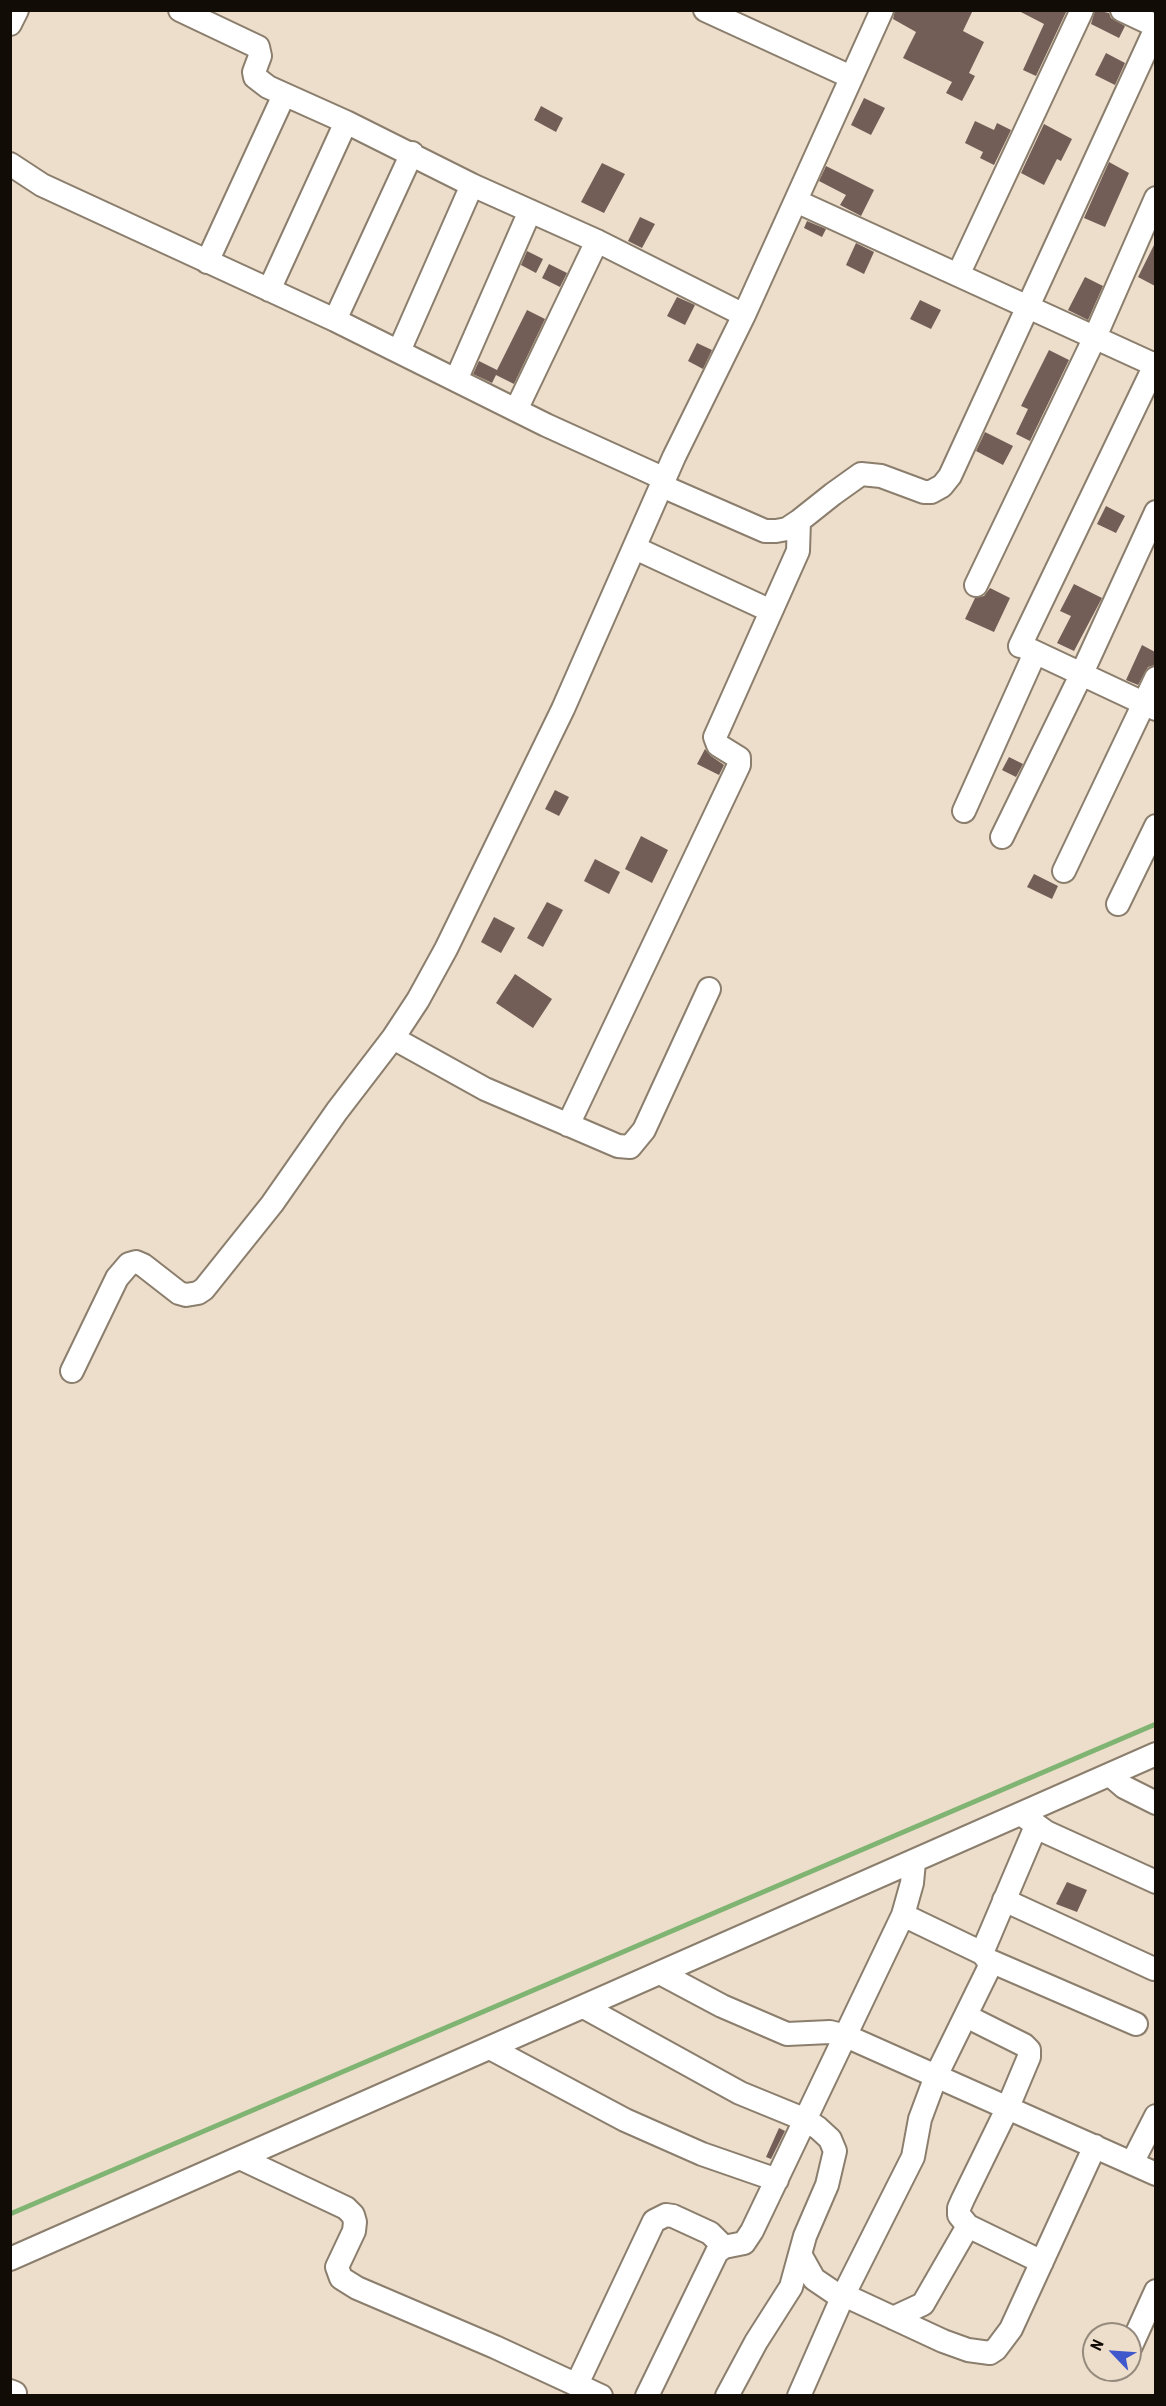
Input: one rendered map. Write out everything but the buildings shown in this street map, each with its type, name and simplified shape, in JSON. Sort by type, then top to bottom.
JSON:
[{"type":"street","points":[[10,24],[17,10]]},
{"type":"street","points":[[180,10],[258,48],[260,56],[255,76],[261,84],[412,153],[472,185],[597,241],[744,315]]},
{"type":"street","points":[[705,10],[851,77]]},
{"type":"street","points":[[72,1371],[117,1278],[129,1264],[136,1262],[144,1265],[179,1293],[186,1295],[198,1293],[204,1289],[265,1213],[337,1111],[393,1038],[418,1000],[446,949],[563,709],[663,483],[744,315],[882,10]]},
{"type":"street","points":[[958,275],[1082,10]]},
{"type":"street","points":[[10,164],[42,185],[335,320],[663,483],[765,531],[787,529],[861,474],[881,476],[924,492],[931,492],[942,486],[950,476],[1155,27],[1122,10]]},
{"type":"street","points":[[207,262],[285,95]]},
{"type":"street","points":[[269,290],[346,122]]},
{"type":"street","points":[[335,320],[412,153]]},
{"type":"street","points":[[399,351],[472,185]]},
{"type":"street","points":[[976,585],[1095,337],[1155,198]]},
{"type":"street","points":[[796,201],[1155,364],[1021,646],[964,811]]},
{"type":"street","points":[[456,380],[530,211]]},
{"type":"street","points":[[516,410],[597,241]]},
{"type":"street","points":[[1002,837],[1082,673],[1155,512]]},
{"type":"street","points":[[568,1125],[737,770],[740,758],[718,745],[716,737],[798,550],[799,521]]},
{"type":"street","points":[[635,548],[771,611]]},
{"type":"street","points":[[1021,646],[1149,706]]},
{"type":"street","points":[[1064,872],[1149,706],[1155,678]]},
{"type":"street","points":[[1118,904],[1155,826]]},
{"type":"street","points":[[393,1038],[485,1089],[618,1146],[630,1147],[644,1130],[709,989]]},
{"type":"street","points":[[10,2259],[914,1862],[1029,1820],[1110,1774],[1155,1754]]},
{"type":"street","points":[[1110,1774],[1124,1787],[1155,1803]]},
{"type":"street","points":[[1029,1820],[1155,1882]]},
{"type":"street","points":[[799,2396],[843,2297],[913,2157],[920,2119],[936,2076],[986,1976],[985,1956],[1029,1820]]},
{"type":"street","points":[[646,2396],[717,2252],[724,2247],[740,2245],[747,2240],[903,1915],[912,1883],[914,1862]]},
{"type":"street","points":[[1004,1900],[1154,1969]]},
{"type":"street","points":[[903,1915],[985,1956],[1136,2024]]},
{"type":"street","points":[[660,1973],[722,2006],[787,2034],[830,2032],[846,2036],[1155,2174]]},
{"type":"street","points":[[584,2007],[740,2093],[806,2120],[830,2139],[835,2151],[827,2185],[800,2254],[792,2287],[756,2342],[727,2396]]},
{"type":"street","points":[[966,2016],[1024,2045],[1029,2050],[1028,2063],[959,2208],[959,2215],[968,2226],[1042,2262]]},
{"type":"street","points":[[490,2048],[625,2120],[702,2154],[777,2180]]},
{"type":"street","points":[[1132,2163],[1155,2116]]},
{"type":"street","points":[[800,2254],[814,2279],[843,2297],[968,2350],[990,2353],[996,2349],[1011,2329],[1095,2146]]},
{"type":"street","points":[[240,2158],[346,2208],[353,2215],[354,2231],[337,2267],[341,2278],[357,2288],[601,2396]]},
{"type":"street","points":[[577,2385],[654,2221],[666,2215],[673,2216],[710,2233],[719,2239],[724,2247]]},
{"type":"street","points":[[893,2318],[923,2304],[968,2226]]},
{"type":"street","points":[[1141,2322],[1155,2291]]},
{"type":"waterway","points":[[10,2214],[1156,1724]]}]
